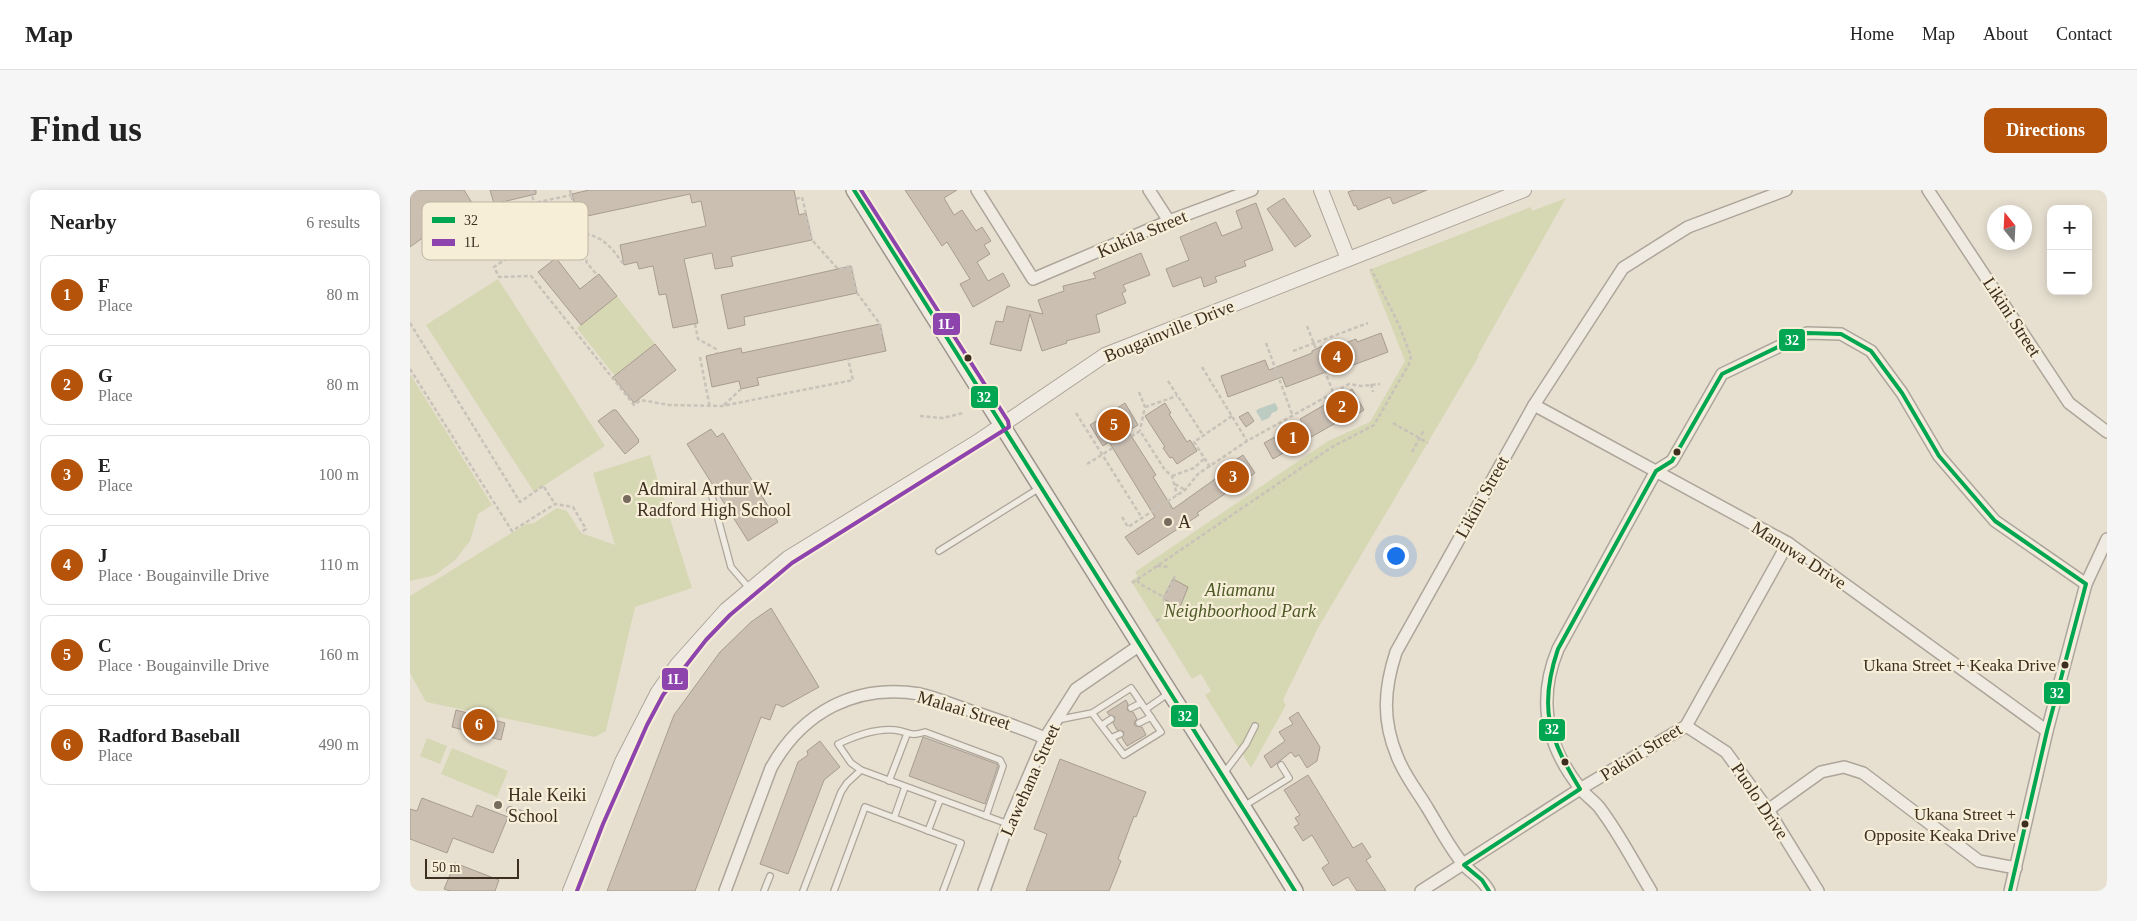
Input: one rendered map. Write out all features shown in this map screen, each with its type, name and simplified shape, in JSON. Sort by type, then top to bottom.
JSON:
[{"type":"main road","points":[[854,190],[1003,424],[1140,646],[1244,806],[1295,891]]},
{"type":"street","name":"Kukila Street","points":[[977,190],[1033,280],[1169,221],[1252,190]]},
{"type":"street","points":[[1150,190],[1169,221]]},
{"type":"street","points":[[1321,190],[1348,259]]},
{"type":"street","name":"Bougainville Drive","points":[[570,891],[622,762],[658,692],[677,665],[726,610],[788,558],[1003,424],[1105,355],[1524,190]]},
{"type":"street","name":"Likini Street","points":[[1490,891],[1482,880],[1464,865],[1397,758],[1386,718],[1385,693],[1396,652],[1534,405],[1623,268],[1688,227],[1786,190]]},
{"type":"street","name":"Likini Street","points":[[1928,190],[2069,403],[2107,432]]},
{"type":"street","points":[[1651,891],[1598,806],[1580,789],[1555,745],[1549,730],[1546,712],[1546,691],[1550,668],[1558,649],[1656,471],[1672,461],[1722,374],[1807,333],[1841,334],[1871,351],[1902,393],[1939,456],[1995,520],[2086,584]]},
{"type":"street","name":"Manuwa Drive","points":[[1534,405],[1788,543],[2047,731]]},
{"type":"street","points":[[2010,891],[2047,731],[2086,584],[2107,539]]},
{"type":"street","name":"Pakini Street","points":[[1421,891],[1580,789],[1686,726],[1788,543]]},
{"type":"street","name":"Lawehana Street","points":[[984,891],[1008,824],[1045,738],[1076,689],[1140,646]]},
{"type":"street","name":"Malaai Street","points":[[725,891],[771,768],[780,752],[793,736],[813,718],[837,703],[872,693],[921,694],[1045,738]]},
{"type":"street","name":"Puolo Drive","points":[[1686,726],[1726,752],[1768,810],[1818,891]]},
{"type":"street","points":[[1768,810],[1822,772],[1844,767],[1863,773],[1980,861],[2016,868]]},
{"type":"lane","points":[[939,551],[1041,487]]},
{"type":"lane","points":[[710,489],[731,567],[750,589]]},
{"type":"lane","points":[[1057,720],[1092,713],[1131,688],[1161,732],[1124,755],[1092,713]]},
{"type":"lane","points":[[1146,709],[1170,692]]},
{"type":"lane","points":[[1131,708],[1141,703]]},
{"type":"lane","points":[[1139,723],[1151,717]]},
{"type":"lane","points":[[1102,725],[1111,719]]},
{"type":"lane","points":[[1223,775],[1246,744],[1255,726]]},
{"type":"lane","points":[[986,816],[1004,766],[1000,760],[925,732],[914,736],[895,730],[869,732],[838,744],[851,763],[861,770],[940,800],[1008,824]]},
{"type":"lane","points":[[889,781],[907,734]]},
{"type":"lane","points":[[1111,738],[1120,734]]},
{"type":"lane","points":[[1244,806],[1289,778],[1281,765]]},
{"type":"lane","points":[[803,891],[841,792],[847,783],[861,770]]},
{"type":"lane","points":[[894,818],[905,787]]},
{"type":"lane","points":[[928,831],[940,800]]},
{"type":"lane","points":[[834,891],[865,808],[961,843],[943,891]]},
{"type":"lane","points":[[510,810],[532,818]]},
{"type":"lane","points":[[764,891],[770,876]]},
{"type":"path","points":[[570,190],[573,202]]},
{"type":"path","points":[[538,202],[571,194]]},
{"type":"path","points":[[796,199],[802,197],[812,240],[838,269],[851,266],[857,293],[880,324],[882,335]]},
{"type":"path","points":[[588,234],[608,243],[624,265]]},
{"type":"path","points":[[504,260],[494,267],[499,277],[531,276],[634,405],[641,400],[669,405],[710,408],[852,380],[848,359]]},
{"type":"path","points":[[586,260],[597,275]]},
{"type":"path","points":[[1132,583],[1332,447],[1374,425],[1411,356],[1399,325],[1371,269]]},
{"type":"path","points":[[410,323],[520,502],[544,486],[555,504]]},
{"type":"path","points":[[1293,351],[1368,323]]},
{"type":"path","points":[[695,324],[698,339],[716,350],[717,353]]},
{"type":"path","points":[[1307,326],[1316,349]]},
{"type":"path","points":[[1266,343],[1292,414]]},
{"type":"path","points":[[700,357],[710,408]]},
{"type":"path","points":[[1322,364],[1333,392]]},
{"type":"path","points":[[1202,367],[1247,441]]},
{"type":"path","points":[[410,369],[510,532],[555,504],[573,507],[586,529],[580,533]]},
{"type":"path","points":[[1168,381],[1203,435]]},
{"type":"path","points":[[1122,517],[1128,527],[1185,490],[1198,474],[1247,441],[1333,392],[1349,384],[1380,384]]},
{"type":"path","points":[[1371,384],[1373,392]]},
{"type":"path","points":[[722,406],[741,389]]},
{"type":"path","points":[[1140,392],[1145,407],[1140,431],[1165,470],[1172,476],[1177,495]]},
{"type":"path","points":[[1145,407],[1177,396]]},
{"type":"path","points":[[920,416],[943,418],[963,413]]},
{"type":"path","points":[[1076,413],[1142,518]]},
{"type":"path","points":[[1210,466],[1194,442],[1232,416]]},
{"type":"path","points":[[1392,423],[1428,443]]},
{"type":"path","points":[[1412,452],[1424,430]]},
{"type":"path","points":[[1087,464],[1140,431]]},
{"type":"path","points":[[1172,476],[1194,468],[1204,459]]},
{"type":"path","points":[[1194,468],[1198,474]]},
{"type":"path","points":[[1174,483],[1185,490]]},
{"type":"path","points":[[1156,566],[1170,567]]},
{"type":"path","points":[[1167,609],[1163,603],[1164,597],[1176,574]]},
{"type":"path","points":[[1137,580],[1140,584],[1164,597]]},
{"type":"path","points":[[1167,609],[1176,608],[1177,606]]},
{"type":"path","points":[[1156,621],[1163,617],[1167,609]]},
{"type":"green space","name":"Aliamanu Neighboorhood Park","points":[[1566,198],[1479,356],[1318,628],[1283,700],[1286,705],[1251,768],[1205,695],[1211,691],[1201,674],[1192,679],[1131,581],[1138,576],[1135,572],[1328,441],[1370,422],[1405,361],[1369,270],[1531,207],[1532,211]]},
{"type":"green space","points":[[498,279],[605,446],[534,492],[426,325]]},
{"type":"green space","points":[[617,296],[655,344],[615,376],[577,328]]},
{"type":"green space","points":[[410,374],[492,505],[478,514],[470,541],[455,560],[435,575],[410,581]]},
{"type":"green space","points":[[650,455],[692,588],[635,607],[606,731],[595,737],[426,702],[410,673],[410,596],[526,524],[534,523],[557,508],[567,511],[581,533],[615,545],[593,473]]},
{"type":"green space","points":[[427,738],[447,746],[440,764],[420,756]]},
{"type":"green space","points":[[452,748],[508,771],[497,797],[441,774]]},
{"type":"shaded area","points":[[1275,403],[1278,408],[1277,411],[1262,421],[1256,411]]},
{"type":"building","points":[[410,190],[464,190],[472,202],[422,202],[422,238],[410,247]]},
{"type":"building","points":[[490,190],[536,190],[536,194],[502,202],[493,202]]},
{"type":"building","points":[[589,190],[794,190],[799,215],[806,213],[812,240],[731,257],[733,266],[715,269],[712,253],[684,259],[698,323],[673,328],[666,294],[659,295],[653,266],[639,269],[637,262],[624,265],[620,245],[706,226],[701,201],[692,203],[690,194],[588,216],[588,202],[574,202],[572,194]]},
{"type":"building","points":[[905,190],[957,190],[944,198],[954,215],[962,210],[976,231],[982,227],[991,241],[984,245],[990,254],[977,262],[988,281],[1003,273],[1010,286],[973,307],[960,284],[970,279],[947,242],[942,246]]},
{"type":"building","points":[[1354,190],[1427,190],[1393,204],[1390,197],[1358,210],[1356,205],[1354,206],[1348,192]]},
{"type":"building","points":[[1284,198],[1311,236],[1295,247],[1267,209]]},
{"type":"building","points":[[1256,203],[1273,250],[1244,261],[1246,266],[1215,277],[1217,282],[1204,287],[1201,277],[1173,287],[1166,269],[1189,260],[1180,237],[1216,222],[1222,236],[1242,228],[1236,211]]},
{"type":"building","points":[[1141,253],[1150,275],[1123,285],[1126,291],[1122,293],[1126,303],[1096,315],[1100,332],[1066,341],[1067,343],[1042,351],[1030,314],[1021,351],[990,344],[996,321],[1003,322],[1007,306],[1043,314],[1038,300],[1064,291],[1063,286],[1096,278],[1093,273]]},
{"type":"building","points":[[553,260],[558,260],[580,289],[599,274],[617,296],[581,325],[538,272]]},
{"type":"building","points":[[851,266],[857,293],[744,317],[745,325],[728,329],[721,295]]},
{"type":"building","points":[[880,324],[886,351],[757,378],[759,385],[741,389],[739,381],[712,387],[706,356],[741,348],[742,353]]},
{"type":"building","points":[[1381,333],[1388,352],[1332,373],[1331,370],[1286,387],[1282,377],[1228,397],[1221,376],[1265,360],[1269,370],[1312,353],[1312,351],[1322,346],[1324,351],[1356,339],[1357,342]]},
{"type":"building","points":[[655,344],[676,370],[634,403],[613,377]]},
{"type":"building","points":[[1352,389],[1364,410],[1348,420],[1346,417],[1273,459],[1264,443],[1302,422],[1300,419]]},
{"type":"building","points":[[1125,403],[1138,425],[1128,431],[1156,475],[1153,477],[1173,509],[1236,464],[1234,461],[1243,455],[1255,473],[1197,513],[1199,515],[1138,555],[1125,537],[1155,517],[1109,442],[1103,446],[1090,425]]},
{"type":"building","points":[[1165,403],[1171,413],[1169,414],[1187,442],[1190,440],[1197,451],[1177,464],[1163,448],[1165,447],[1145,416]]},
{"type":"building","points":[[613,410],[616,410],[639,440],[625,454],[598,421]]},
{"type":"building","points":[[1248,412],[1254,421],[1246,427],[1239,417]]},
{"type":"building","points":[[711,429],[717,437],[723,433],[778,522],[748,541],[687,444]]},
{"type":"building","points":[[1173,579],[1188,587],[1180,607],[1163,599]]},
{"type":"building","points":[[771,608],[819,687],[783,707],[776,704],[770,720],[761,717],[695,891],[607,891],[674,715],[720,652],[751,622]]},
{"type":"building","points":[[1126,700],[1128,704],[1127,710],[1133,712],[1137,719],[1134,722],[1135,726],[1142,727],[1146,735],[1127,746],[1122,738],[1124,732],[1117,730],[1113,723],[1115,717],[1107,712]]},
{"type":"building","points":[[456,710],[505,723],[501,740],[452,727]]},
{"type":"building","points":[[1298,712],[1320,747],[1317,761],[1307,768],[1299,755],[1295,757],[1291,752],[1271,768],[1264,756],[1285,741],[1279,732],[1293,724],[1289,718]]},
{"type":"building","points":[[923,737],[997,764],[998,766],[985,804],[909,776]]},
{"type":"building","points":[[820,741],[840,767],[824,780],[788,874],[760,864],[798,762],[808,755],[807,751]]},
{"type":"building","points":[[1060,759],[1146,792],[1136,817],[1134,816],[1118,859],[1121,861],[1109,891],[1026,891],[1047,834],[1034,829]]},
{"type":"building","points":[[1308,775],[1353,848],[1362,843],[1371,857],[1366,860],[1386,891],[1357,891],[1348,877],[1333,886],[1322,868],[1329,863],[1312,835],[1303,841],[1294,827],[1299,824],[1295,818],[1300,815],[1284,790]]},
{"type":"building","points":[[422,798],[472,817],[477,805],[508,817],[493,853],[453,838],[447,853],[410,839],[410,809],[417,811]]},
{"type":"building","points":[[455,863],[499,880],[495,891],[450,891],[444,889]]},
{"type":"transit line","name":"32","points":[[854,190],[1295,891]]},
{"type":"transit line","name":"1L","points":[[577,891],[603,824],[647,725],[663,695],[706,640],[730,615],[792,563],[1009,427],[1008,421],[861,190]]},
{"type":"transit line","name":"32","points":[[1489,891],[1482,880],[1464,865],[1580,789],[1561,754],[1550,722],[1548,706],[1552,670],[1558,649],[1656,471],[1672,461],[1722,374],[1807,333],[1841,334],[1871,351],[1902,393],[1939,456],[1995,521],[2086,584],[2047,731],[2010,891]]},
{"type":"place","name":"J","points":[[1337,357]]},
{"type":"place","name":"G","points":[[1342,407]]},
{"type":"place","name":"C","points":[[1114,425]]},
{"type":"place","name":"F","points":[[1293,438]]},
{"type":"place","name":"E","points":[[1233,477]]},
{"type":"place","name":"Admiral Arthur W. Radford High School","points":[[627,499]]},
{"type":"place","name":"A","points":[[1168,522]]},
{"type":"place","name":"Ukana Street + Keaka Drive","points":[[2065,665]]},
{"type":"place","name":"Radford Baseball","points":[[479,725]]},
{"type":"place","name":"Hale Keiki School","points":[[498,805]]},
{"type":"place","name":"Ukana Street + Opposite Keaka Drive","points":[[2025,824]]}]
